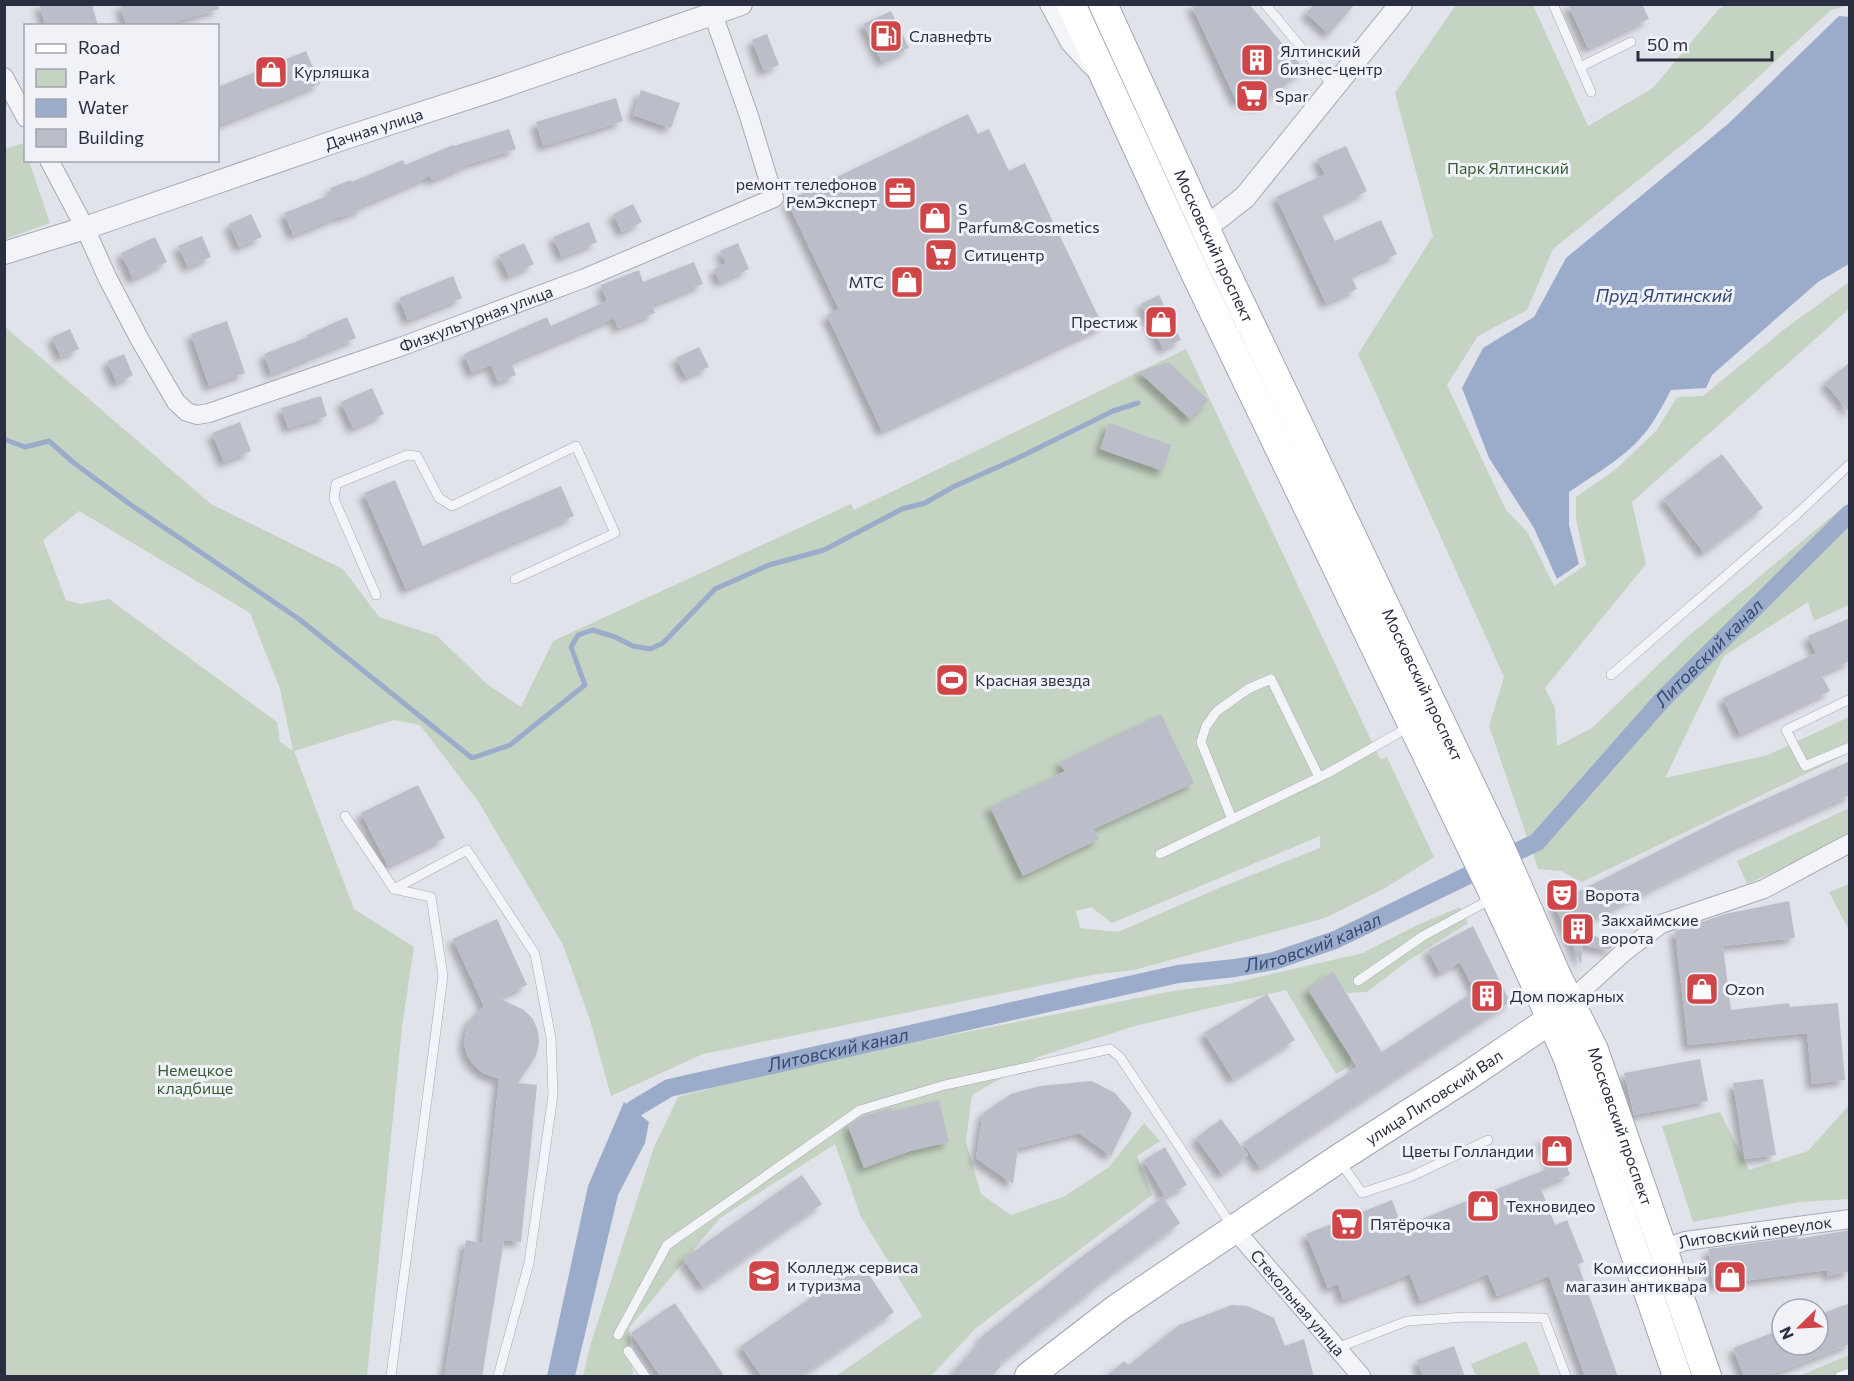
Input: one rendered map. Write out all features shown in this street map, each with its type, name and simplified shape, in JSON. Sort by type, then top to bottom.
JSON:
[{"type":"main road","name":"Московский проспект","points":[[1071,4],[1105,81],[1413,725],[1494,870]]},
{"type":"main road","name":"Московский проспект","points":[[1103,4],[1494,870],[1560,1011],[1568,1059],[1677,1377]]},
{"type":"main road","name":"Московский проспект","points":[[1560,1011],[1594,1050],[1707,1377]]},
{"type":"main road","name":"улица Литовский Вал","points":[[1037,1374],[1116,1308],[1338,1159],[1466,1077],[1560,1011]]},
{"type":"street","name":"Дачная улица","points":[[4,253],[85,228],[741,4]]},
{"type":"street","name":"Московский проспект","points":[[1049,4],[1070,43],[1105,81]]},
{"type":"street","points":[[1202,222],[1219,202],[1284,150],[1401,4]]},
{"type":"street","name":"Физкультурная улица","points":[[85,228],[107,277],[176,402],[187,412],[197,415],[209,413],[389,351],[585,278],[774,198],[748,113],[713,14]]},
{"type":"street","points":[[4,77],[24,114]]},
{"type":"street","points":[[49,162],[85,228]]},
{"type":"street","name":"улица Литовский Вал","points":[[1560,1011],[1624,952],[1661,924],[1764,889],[1850,843]]},
{"type":"street","name":"Литовский переулок","points":[[1663,1249],[1685,1241],[1850,1219]]},
{"type":"street","name":"Стекольная улица","points":[[1234,1230],[1361,1377]]},
{"type":"lane","points":[[1265,4],[1335,88]]},
{"type":"lane","points":[[1553,4],[1591,92]]},
{"type":"lane","points":[[1580,67],[1631,42]]},
{"type":"lane","points":[[376,595],[334,499],[336,484],[407,455],[417,456],[439,498],[452,506],[576,446],[615,533],[514,579]]},
{"type":"lane","points":[[1611,675],[1796,515],[1850,464]]},
{"type":"lane","points":[[1232,819],[1201,742],[1206,726],[1217,711],[1248,689],[1271,679],[1319,777]]},
{"type":"lane","points":[[1850,699],[1786,730],[1804,766],[1850,747]]},
{"type":"lane","points":[[1160,854],[1319,777],[1413,725]]},
{"type":"lane","points":[[345,816],[394,889],[431,897],[443,976],[391,1377]]},
{"type":"lane","points":[[394,889],[467,850],[535,954],[551,1038],[553,1095],[529,1263],[498,1377]]},
{"type":"lane","points":[[1358,981],[1424,936],[1494,870]]},
{"type":"lane","points":[[618,1335],[667,1245],[860,1110],[945,1085],[1110,1049],[1120,1057],[1234,1230]]},
{"type":"lane","points":[[1338,1159],[1362,1193],[1410,1178],[1488,1140]]},
{"type":"lane","points":[[1337,1348],[1407,1321],[1466,1317],[1544,1318],[1566,1377]]},
{"type":"lane","points":[[628,1351],[645,1377]]},
{"type":"lane","points":[[1840,1377],[1850,1373]]},
{"type":"green space","name":"Парк Ялтинский","points":[[1456,5],[1533,5],[1588,126],[1653,88],[1718,10],[1726,5],[1849,5],[1831,10],[1703,128],[1553,249],[1527,310],[1478,336],[1447,385],[1506,510],[1528,533],[1554,586],[1586,565],[1576,519],[1576,497],[1615,470],[1656,431],[1677,397],[1703,396],[1782,331],[1849,282],[1849,309],[1632,502],[1646,564],[1545,688],[1555,708],[1557,746],[1592,728],[1686,638],[1843,507],[1849,510],[1849,605],[1814,621],[1808,602],[1724,656],[1665,778],[1768,755],[1849,717],[1849,753],[1582,882],[1561,871],[1538,869],[1489,726],[1504,677],[1358,354],[1433,236],[1395,93]]},
{"type":"green space","points":[[23,143],[24,162],[29,162],[50,223],[5,239],[5,149]]},
{"type":"green space","name":"Немецкое кладбище","points":[[4,326],[211,504],[343,569],[379,617],[437,636],[487,684],[521,707],[553,641],[851,504],[854,510],[1186,349],[1380,759],[1387,757],[1434,857],[1387,887],[1325,918],[1134,970],[1092,975],[703,1054],[611,1096],[590,1020],[563,945],[478,801],[420,725],[394,720],[294,751],[354,909],[414,947],[402,1027],[367,1376],[5,1376]],"holes":[[[79,511],[250,613],[280,689],[293,751],[280,742],[277,722],[109,599],[80,604],[66,600],[43,540]],[[1320,836],[1320,848],[1214,890],[1118,932],[1080,928],[1076,911],[1091,907],[1112,923]]]},
{"type":"green space","points":[[1849,808],[1849,833],[1792,864],[1747,884],[1737,861]]},
{"type":"green space","points":[[1849,884],[1849,930],[1829,892]]},
{"type":"green space","points":[[1460,907],[1468,923],[1406,962],[1367,992],[1347,993],[1333,972],[1309,990],[1351,1057],[1349,1067],[1336,1074],[1286,990],[1135,1026],[1038,1057],[972,1095],[966,1142],[981,1194],[1011,1215],[1063,1197],[1109,1167],[1144,1123],[1160,1141],[1137,1156],[1152,1195],[976,1328],[931,1376],[836,1376],[922,1316],[861,1217],[835,1144],[720,1218],[629,1328],[633,1376],[583,1376],[590,1346],[654,1147],[678,1097],[794,1066],[1173,991],[1228,984],[1363,953],[1417,925]]},
{"type":"green space","points":[[1849,1105],[1849,1199],[1799,1202],[1693,1222],[1662,1126],[1720,1112],[1749,1170],[1808,1151]]},
{"type":"green space","points":[[1526,1341],[1541,1376],[1476,1376],[1471,1364]]},
{"type":"green space","points":[[1849,1355],[1849,1376],[1799,1376]]},
{"type":"water","name":"Пруд Ялтинский","points":[[1839,16],[1850,17],[1849,264],[1818,282],[1712,375],[1706,388],[1671,390],[1650,426],[1627,452],[1569,492],[1569,525],[1579,564],[1557,579],[1534,528],[1489,458],[1462,388],[1483,348],[1534,317],[1566,258],[1729,123]]},
{"type":"water","points":[[624,1102],[649,1122],[645,1143],[618,1195],[575,1376],[547,1376],[588,1186]]},
{"type":"building","points":[[39,4],[92,4],[97,24],[45,24]]},
{"type":"building","points":[[120,4],[218,4],[219,9],[167,24],[125,24]]},
{"type":"building","name":"Ялтинский бизнес-центр","points":[[1191,4],[1249,4],[1304,69],[1260,106],[1236,100]]},
{"type":"building","points":[[1314,4],[1355,4],[1329,34],[1306,13]]},
{"type":"building","points":[[1568,4],[1642,4],[1649,19],[1588,48]]},
{"type":"building","name":"Славнефть","points":[[891,11],[909,48],[882,62],[863,24]]},
{"type":"building","points":[[767,34],[779,65],[764,71],[752,40]]},
{"type":"building","points":[[306,51],[320,84],[219,125],[219,87]]},
{"type":"building","points":[[641,90],[680,103],[671,128],[633,115]]},
{"type":"building","points":[[616,98],[623,121],[543,146],[536,122]]},
{"type":"building","name":"Ситицентр","points":[[968,114],[978,134],[989,129],[1009,171],[1025,163],[1103,326],[882,431],[827,315],[839,309],[787,201]]},
{"type":"building","points":[[509,129],[516,149],[462,166],[432,180],[430,176],[361,206],[362,209],[293,235],[284,213],[332,194],[330,188],[351,180],[352,182],[403,160],[405,165],[453,145]]},
{"type":"building","points":[[1346,146],[1367,191],[1321,213],[1335,241],[1381,220],[1397,254],[1351,275],[1357,289],[1326,303],[1276,197],[1325,174],[1317,159]]},
{"type":"building","points":[[633,204],[642,222],[622,232],[613,214]]},
{"type":"building","points":[[251,214],[262,237],[239,247],[229,224]]},
{"type":"building","points":[[589,222],[597,242],[562,257],[553,237]]},
{"type":"building","points":[[202,236],[211,257],[188,267],[178,246]]},
{"type":"building","points":[[155,237],[167,262],[133,279],[121,253]]},
{"type":"building","points":[[524,243],[534,264],[509,276],[499,255]]},
{"type":"building","points":[[738,243],[749,269],[720,282],[714,269],[726,263],[720,251]]},
{"type":"building","points":[[694,262],[703,284],[652,305],[655,313],[618,328],[614,318],[511,362],[516,375],[498,382],[491,365],[472,373],[464,354],[547,317],[551,326],[607,301],[601,285],[639,270],[643,282]]},
{"type":"building","points":[[453,276],[462,298],[408,320],[399,298]]},
{"type":"building","name":"Престиж","points":[[1159,295],[1181,340],[1163,349],[1141,304]]},
{"type":"building","points":[[347,317],[356,338],[271,374],[264,354],[308,337],[307,335]]},
{"type":"building","points":[[227,321],[245,373],[209,386],[191,334]]},
{"type":"building","points":[[70,329],[79,349],[61,357],[52,337]]},
{"type":"building","points":[[699,347],[709,367],[686,377],[676,358]]},
{"type":"building","points":[[124,354],[133,375],[117,383],[107,361]]},
{"type":"building","points":[[1169,362],[1208,400],[1190,419],[1139,372]]},
{"type":"building","points":[[1850,362],[1850,413],[1825,383]]},
{"type":"building","points":[[372,388],[384,414],[353,428],[341,402]]},
{"type":"building","points":[[321,396],[327,416],[288,428],[281,408]]},
{"type":"building","points":[[240,422],[251,451],[224,462],[212,433]]},
{"type":"building","points":[[1109,423],[1171,445],[1163,471],[1100,449]]},
{"type":"building","points":[[1722,454],[1763,508],[1704,553],[1663,499]]},
{"type":"building","points":[[395,480],[423,546],[561,486],[574,516],[406,589],[364,493]]},
{"type":"building","points":[[1850,618],[1850,661],[1821,674],[1830,691],[1740,734],[1723,698],[1816,653],[1808,636]]},
{"type":"building","points":[[1161,714],[1194,783],[1094,829],[1099,839],[1023,876],[990,807],[1065,771],[1059,763]]},
{"type":"building","points":[[1850,761],[1850,795],[1738,845],[1575,927],[1615,945],[1609,950],[1583,945],[1581,964],[1554,904],[1725,817]]},
{"type":"building","points":[[418,785],[445,838],[388,866],[361,813]]},
{"type":"building","points":[[1789,901],[1795,938],[1723,946],[1731,1010],[1789,1003],[1790,1007],[1838,1003],[1845,1080],[1812,1084],[1807,1033],[1688,1045],[1675,931],[1725,914]]},
{"type":"building","points":[[497,919],[527,985],[499,998],[524,1010],[533,1019],[538,1031],[539,1043],[536,1056],[518,1083],[537,1085],[521,1242],[504,1240],[482,1377],[444,1377],[466,1240],[482,1243],[499,1079],[483,1073],[467,1055],[464,1043],[466,1031],[470,1020],[484,1006],[453,939]]},
{"type":"building","points":[[1473,926],[1510,1002],[1260,1168],[1243,1143],[1357,1067],[1308,990],[1333,971],[1382,1052],[1475,991],[1460,962],[1440,973],[1428,950]]},
{"type":"building","points":[[1267,994],[1295,1040],[1233,1079],[1204,1033]]},
{"type":"building","points":[[1700,1059],[1708,1101],[1634,1115],[1624,1073]]},
{"type":"building","points":[[1763,1079],[1776,1155],[1745,1159],[1733,1083]]},
{"type":"building","points":[[1092,1081],[1115,1093],[1132,1113],[1111,1156],[1079,1133],[1018,1148],[1013,1184],[976,1158],[983,1113],[1011,1094],[1040,1086]]},
{"type":"building","points":[[939,1100],[949,1142],[910,1151],[864,1168],[848,1126],[863,1116],[891,1108],[892,1111]]},
{"type":"building","points":[[1221,1119],[1248,1155],[1222,1174],[1196,1138]]},
{"type":"building","points":[[1542,1138],[1557,1138],[1570,1175],[1540,1186],[1555,1225],[1567,1220],[1584,1262],[1578,1264],[1618,1377],[1585,1377],[1549,1276],[1497,1296],[1488,1274],[1420,1301],[1410,1274],[1343,1300],[1338,1284],[1328,1288],[1306,1234],[1392,1200],[1402,1227],[1552,1167]]},
{"type":"building","points":[[1165,1147],[1187,1185],[1165,1197],[1144,1160]]},
{"type":"building","points":[[802,1175],[822,1204],[703,1287],[683,1259]]},
{"type":"building","points":[[1163,1197],[1180,1223],[1095,1286],[999,1364],[1001,1366],[991,1377],[949,1377],[982,1340],[980,1338],[1076,1261]]},
{"type":"building","points":[[1850,1230],[1850,1271],[1828,1276],[1827,1270],[1713,1285],[1708,1249],[1798,1237],[1798,1239]]},
{"type":"building","points":[[861,1263],[894,1312],[800,1377],[762,1377],[741,1346]]},
{"type":"building","points":[[675,1303],[725,1377],[661,1377],[631,1333]]},
{"type":"building","points":[[1850,1303],[1850,1344],[1830,1352],[1830,1310]]},
{"type":"building","points":[[1232,1305],[1248,1306],[1274,1318],[1285,1346],[1304,1339],[1314,1377],[1105,1377],[1124,1361],[1129,1365],[1179,1325]]},
{"type":"building","points":[[1770,1334],[1770,1357],[1817,1357],[1765,1377],[1744,1377],[1733,1348]]},
{"type":"building","points":[[1454,1346],[1465,1377],[1423,1377],[1417,1360]]},
{"type":"waterway","points":[[4,439],[25,447],[49,441],[74,463],[131,505],[299,619],[472,758],[510,745],[585,685],[571,647],[578,635],[593,630],[633,646],[650,649],[663,643],[715,589],[769,565],[824,550],[902,509],[925,503],[953,487],[1113,411],[1138,403]]},
{"type":"waterway","name":"Литовский канал","points":[[634,1109],[669,1088],[1178,974],[1274,961],[1335,940],[1537,842],[1663,699],[1850,513]]},
{"type":"place","name":"Славнефть","points":[[886,36]]},
{"type":"place","name":"Ялтинский бизнес-центр","points":[[1257,60]]},
{"type":"place","name":"Курляшка","points":[[271,72]]},
{"type":"place","name":"Spar","points":[[1252,96]]},
{"type":"place","name":"ремонт телефонов РемЭксперт","points":[[900,193]]},
{"type":"place","name":"S Parfum&Cosmetics","points":[[935,218]]},
{"type":"place","name":"Ситицентр","points":[[941,255]]},
{"type":"place","name":"МТС","points":[[907,282]]},
{"type":"place","name":"Престиж","points":[[1161,322]]},
{"type":"place","name":"Красная звезда","points":[[952,680]]},
{"type":"place","name":"Ворота","points":[[1562,895]]},
{"type":"place","name":"Закхаймские ворота","points":[[1578,929]]},
{"type":"place","name":"Ozon","points":[[1702,989]]},
{"type":"place","name":"Дом пожарных","points":[[1487,996]]},
{"type":"place","name":"Цветы Голландии","points":[[1557,1151]]},
{"type":"place","name":"Техновидео","points":[[1483,1206]]},
{"type":"place","name":"Пятёрочка","points":[[1347,1224]]},
{"type":"place","name":"Колледж сервиса и туризма","points":[[764,1276]]},
{"type":"place","name":"Комиссионный магазин антиквара","points":[[1730,1277]]}]
